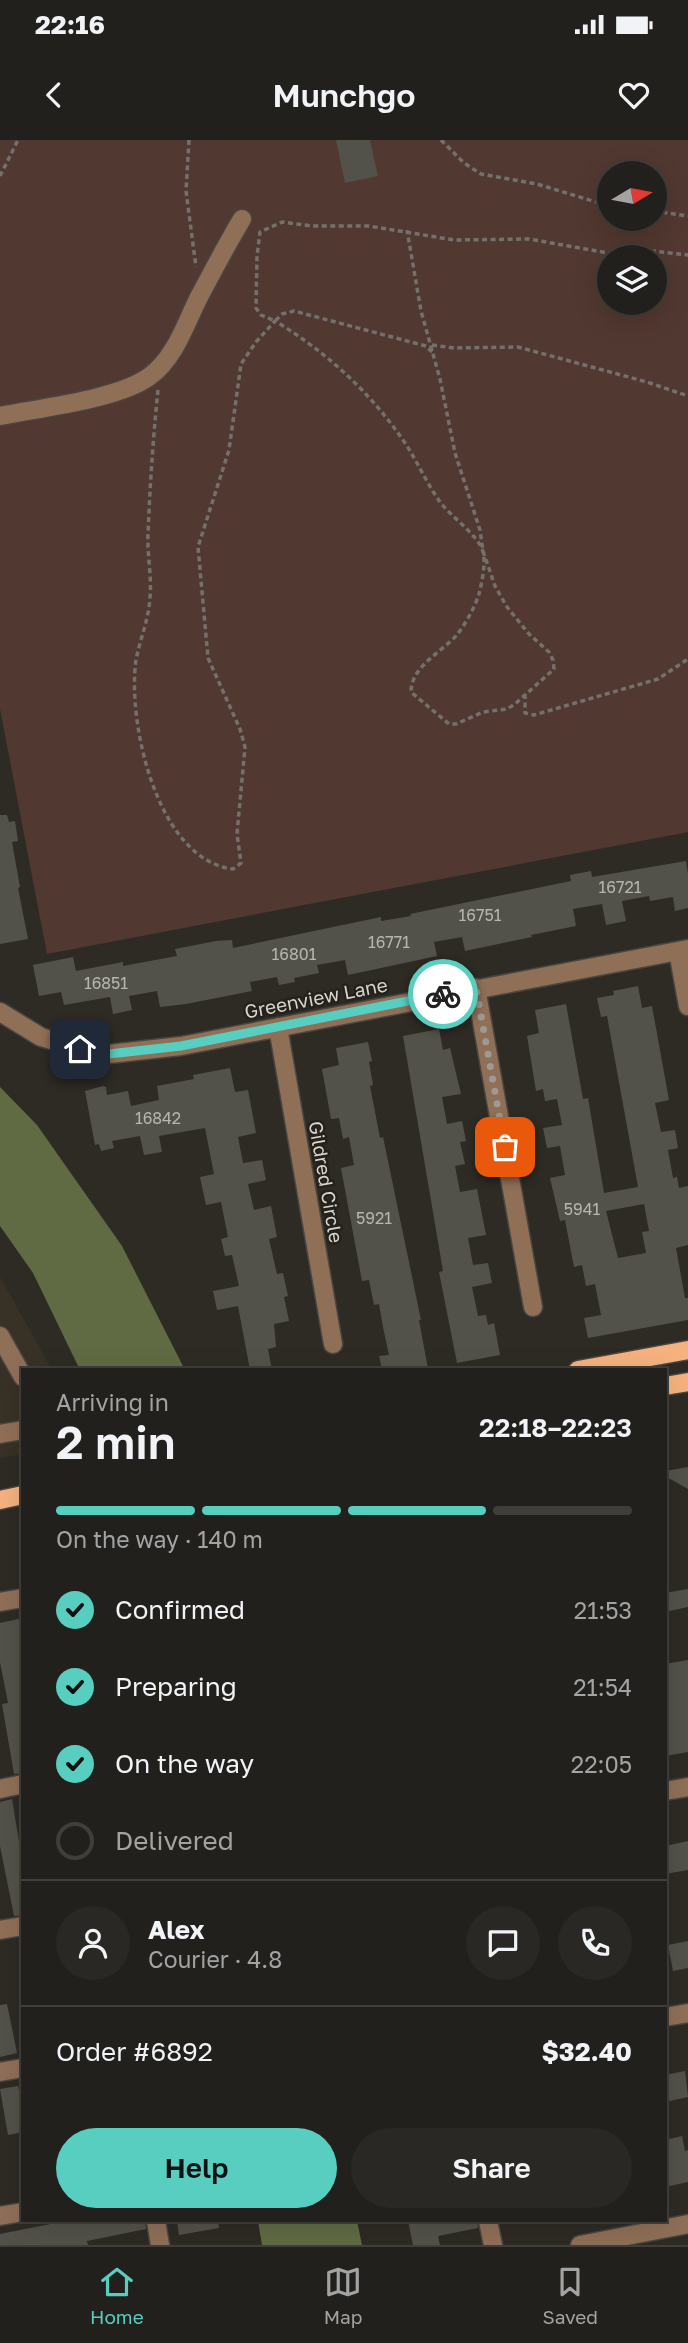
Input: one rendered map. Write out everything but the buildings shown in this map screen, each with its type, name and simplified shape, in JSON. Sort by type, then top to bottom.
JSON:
[{"type":"main road","points":[[589,1368],[688,1350]]},
{"type":"main road","points":[[667,1387],[688,1382]]},
{"type":"main road","points":[[0,1500],[21,1495]]},
{"type":"street","points":[[0,416],[108,395],[149,377],[175,347],[242,219]]},
{"type":"street","points":[[683,950],[688,1006]]},
{"type":"street","name":"Greenview Lane","points":[[0,1013],[41,1037],[100,1055],[181,1046],[683,950]]},
{"type":"street","points":[[476,988],[533,1307]]},
{"type":"street","name":"Gildred Circle","points":[[278,1027],[333,1344]]},
{"type":"street","points":[[0,1336],[21,1373]]},
{"type":"street","points":[[0,1434],[21,1430]]},
{"type":"street","points":[[0,1602],[21,1598]]},
{"type":"street","points":[[0,1789],[21,1784]]},
{"type":"street","points":[[667,1791],[688,1787]]},
{"type":"street","points":[[0,1930],[21,1926]]},
{"type":"street","points":[[667,2017],[688,2013]]},
{"type":"street","points":[[0,2072],[21,2068]]},
{"type":"street","points":[[0,2216],[21,2212]]},
{"type":"street","points":[[156,2222],[160,2245]]},
{"type":"street","points":[[488,2222],[493,2245]]},
{"type":"street","points":[[580,2245],[688,2224]]},
{"type":"path","points":[[0,176],[18,140]]},
{"type":"path","points":[[189,140],[186,191],[199,297]]},
{"type":"path","points":[[441,140],[464,163],[481,174],[537,184],[597,202]]},
{"type":"path","points":[[667,213],[688,216]]},
{"type":"path","points":[[407,230],[421,311],[455,453],[480,530],[483,551],[495,586],[507,607],[529,634],[549,652],[554,670],[506,709],[483,712],[456,724],[449,724],[411,692],[411,682],[418,671],[456,636],[478,597],[483,551],[439,501],[401,438],[366,395],[332,361],[297,334],[261,315],[256,308],[260,232],[282,222],[312,226],[369,226],[407,230],[454,240],[529,239],[600,252],[653,251],[688,255]]},
{"type":"path","points":[[159,368],[148,533],[150,597],[136,661],[139,744],[149,774],[180,838],[202,858],[233,869],[241,863],[242,858],[237,834],[245,747],[237,722],[208,659],[198,547],[229,450],[241,364],[256,342],[282,314],[294,311],[426,346],[433,354]]},
{"type":"path","points":[[431,345],[454,348],[518,347],[679,391],[688,397]]},
{"type":"path","points":[[525,694],[525,713],[534,715],[658,679],[688,659]]},
{"type":"shaded area","points":[[0,140],[688,140],[688,832],[47,954],[0,709]]},
{"type":"shaded area","points":[[0,1087],[37,1125],[122,1246],[184,1368],[79,1368],[33,1273],[0,1226]]},
{"type":"shaded area","points":[[0,1277],[51,1368],[21,1368],[21,1454],[0,1458]]},
{"type":"shaded area","points":[[258,2222],[357,2222],[362,2245],[262,2245]]},
{"type":"way so far","points":[[443,994],[476,988],[505,1147]]},
{"type":"route","points":[[80,1049],[100,1055],[181,1046],[443,994]]}]
